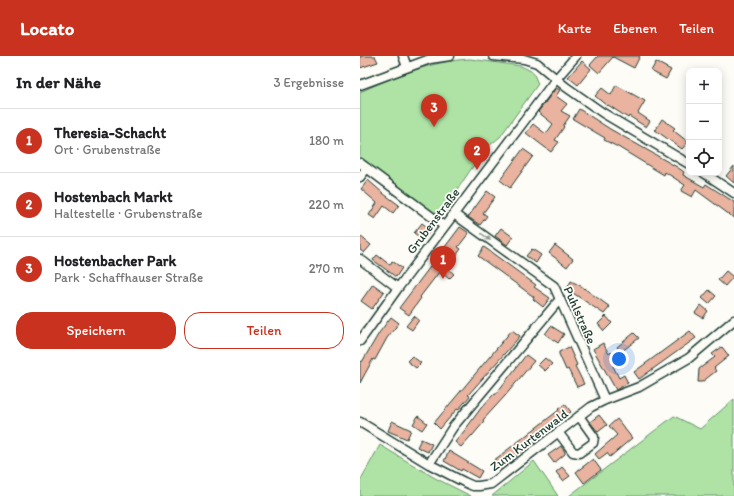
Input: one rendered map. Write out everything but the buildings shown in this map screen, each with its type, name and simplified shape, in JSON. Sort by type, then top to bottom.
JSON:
[{"type":"street","points":[[403,56],[407,67]]},
{"type":"street","points":[[360,85],[430,59],[450,56]]},
{"type":"street","points":[[493,56],[531,61],[541,66],[556,79],[603,113],[686,162]]},
{"type":"street","name":"Grubenstraße","points":[[360,341],[444,226],[556,79],[576,56]]},
{"type":"street","points":[[360,163],[444,226]]},
{"type":"street","points":[[360,177],[367,168]]},
{"type":"street","points":[[708,176],[734,193]]},
{"type":"street","name":"Puhlstraße","points":[[454,214],[554,286],[605,400]]},
{"type":"street","points":[[360,259],[398,288]]},
{"type":"street","points":[[429,464],[453,427],[560,299]]},
{"type":"street","name":"Zum Kurtenwald","points":[[360,422],[429,464],[464,482],[473,486],[491,484],[591,407],[639,387],[689,358],[734,320]]},
{"type":"street","points":[[558,432],[573,452],[579,453],[593,443],[594,437],[579,416]]},
{"type":"green space","points":[[470,59],[521,66],[533,72],[538,84],[500,137],[484,150],[459,187],[455,197],[446,211],[434,213],[360,158],[360,92],[414,70],[456,60]]},
{"type":"green space","points":[[734,399],[734,496],[569,496],[674,416],[700,429]]},
{"type":"green space","points":[[380,445],[435,478],[471,496],[360,496],[360,481]]},
{"type":"green space","points":[[534,461],[558,496],[492,496]]},
{"type":"place","name":"Hostenbacher Park","points":[[434,127]]},
{"type":"place","name":"Hostenbach Markt","points":[[477,170]]},
{"type":"place","name":"Theresia-Schacht","points":[[443,279]]}]
